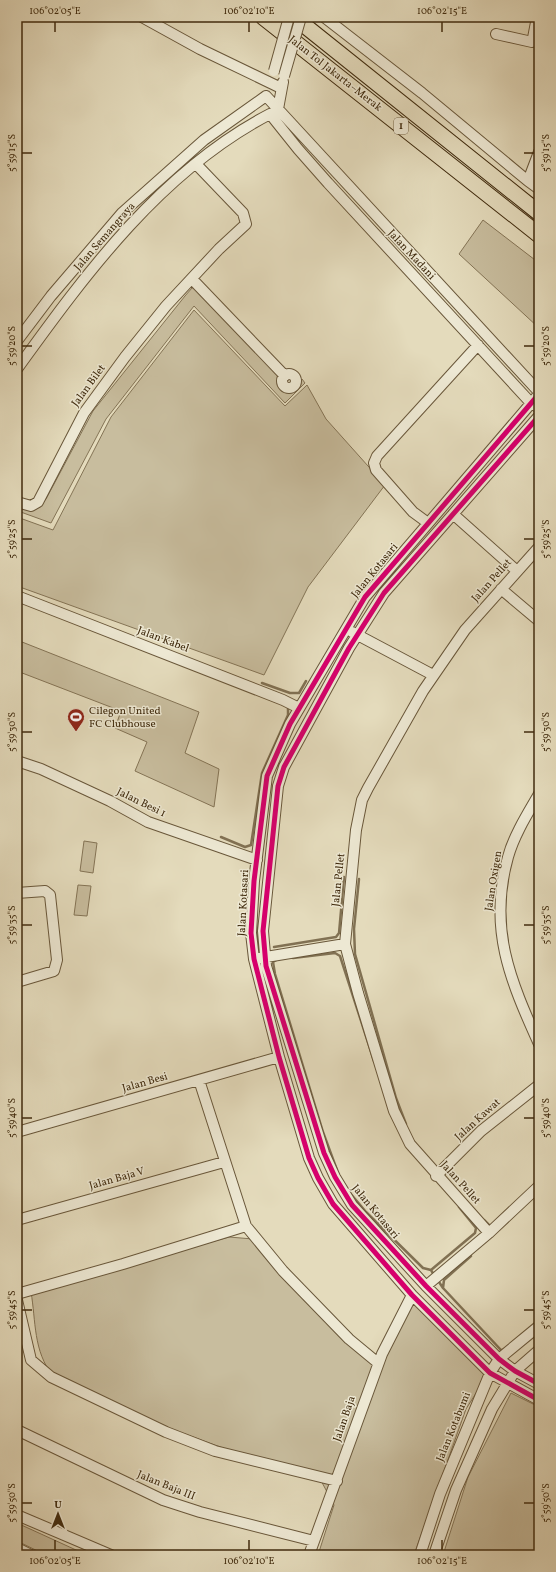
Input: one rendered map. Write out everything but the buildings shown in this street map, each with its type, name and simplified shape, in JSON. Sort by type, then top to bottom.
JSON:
[{"type":"highway","name":"Jalan Tol Jakarta–Merak","points":[[263,17],[539,236]]},
{"type":"highway","name":"Jalan Tol Jakarta–Merak","points":[[294,17],[539,213]]},
{"type":"street","points":[[142,17],[195,47],[282,88]]},
{"type":"street","points":[[274,112],[264,98],[274,71],[289,17]]},
{"type":"street","points":[[274,112],[301,17]]},
{"type":"street","points":[[324,17],[422,93],[539,189]]},
{"type":"street","points":[[496,34],[532,42],[536,39],[537,17]]},
{"type":"street","name":"Jalan Semangraya","points":[[17,341],[51,296],[122,213],[204,140],[264,98]]},
{"type":"street","name":"Jalan Semangraya","points":[[17,369],[63,305],[131,222],[196,164],[250,125],[274,112]]},
{"type":"street","name":"Jalan Madani","points":[[274,112],[303,155],[535,406]]},
{"type":"street","name":"Jalan Madani","points":[[274,112],[539,393]]},
{"type":"street","points":[[528,181],[539,153]]},
{"type":"street","name":"Jalan Bilet","points":[[17,502],[31,506],[38,502],[84,412],[166,306],[219,248],[242,228],[246,221],[243,213],[196,164]]},
{"type":"street","points":[[192,278],[285,376]]},
{"type":"street","points":[[51,296],[63,305]]},
{"type":"street","points":[[428,523],[413,512],[376,470],[374,463],[376,456],[478,345]]},
{"type":"street","name":"Jalan Kotasari","points":[[539,393],[535,406],[428,523],[365,597],[296,706],[290,724],[267,776],[257,860],[251,932],[254,959],[279,1057],[309,1158],[318,1178],[333,1204],[412,1295],[490,1373],[506,1384],[539,1400]]},
{"type":"street","name":"Jalan Kotasari","points":[[539,416],[384,593],[357,635],[284,767],[280,780],[263,931],[267,975],[324,1153],[346,1196],[427,1285],[499,1360],[515,1371],[539,1384]]},
{"type":"street","points":[[453,514],[517,571]]},
{"type":"street","name":"Jalan Pellet","points":[[489,1233],[439,1173],[410,1144],[394,1111],[358,993],[345,944],[356,830],[362,800],[433,675],[465,630],[539,547]]},
{"type":"street","points":[[501,589],[539,621]]},
{"type":"street","name":"Jalan Kabel","points":[[17,596],[296,706]]},
{"type":"street","points":[[346,628],[433,675]]},
{"type":"street","name":"Jalan Besi 1","points":[[17,761],[41,769],[110,801],[148,822],[257,860]]},
{"type":"street","name":"Jalan Oxigen","points":[[539,794],[514,842],[508,857],[500,917],[503,946],[509,970],[539,1044]]},
{"type":"street","points":[[17,893],[45,891],[50,895],[57,960],[54,970],[17,982]]},
{"type":"street","points":[[254,959],[345,944]]},
{"type":"street","name":"Jalan Besi","points":[[17,1132],[279,1057]]},
{"type":"street","points":[[199,1080],[224,1162],[246,1226],[283,1271],[349,1339],[378,1363]]},
{"type":"street","name":"Jalan Kawat","points":[[439,1173],[481,1131],[539,1085]]},
{"type":"street","name":"Jalan Baja V","points":[[17,1220],[224,1162]]},
{"type":"street","points":[[427,1285],[489,1233],[539,1186]]},
{"type":"street","points":[[333,1204],[346,1196]]},
{"type":"street","points":[[17,1294],[123,1264],[246,1226]]},
{"type":"street","name":"Jalan Baja","points":[[309,1555],[337,1481],[378,1363],[412,1295]]},
{"type":"street","points":[[17,1300],[31,1360],[51,1377],[166,1432],[215,1451],[337,1481]]},
{"type":"street","name":"Jalan Kotabumi","points":[[420,1555],[440,1494],[490,1373],[499,1360],[539,1326]]},
{"type":"street","points":[[434,1555],[456,1490],[492,1409],[515,1371],[539,1350]]},
{"type":"street","name":"Jalan Baja III","points":[[17,1430],[163,1500],[200,1512],[314,1541]]},
{"type":"street","points":[[17,1515],[111,1555]]},
{"type":"street","points":[[17,1548],[31,1555]]},
{"type":"shaded area","points":[[483,220],[539,263],[539,328],[459,254]]},
{"type":"shaded area","points":[[197,287],[283,378],[283,381],[289,388],[297,387],[302,379],[305,383],[285,403],[194,306],[106,419],[51,523],[18,511],[20,507],[39,507],[46,499],[93,411],[185,296],[192,288]]},
{"type":"shaded area","points":[[194,310],[285,406],[307,385],[326,419],[385,485],[308,587],[264,675],[17,586],[17,517],[53,530],[111,417]]},
{"type":"shaded area","points":[[17,640],[199,712],[185,753],[219,769],[214,807],[135,771],[147,742],[115,728],[121,711],[17,671]]},
{"type":"shaded area","points":[[84,841],[97,843],[93,873],[80,871]]},
{"type":"shaded area","points":[[78,885],[91,886],[87,916],[74,915]]},
{"type":"shaded area","points":[[229,1237],[253,1239],[374,1362],[416,1300],[490,1371],[466,1409],[414,1555],[318,1555],[334,1505],[318,1475],[245,1456],[149,1421],[53,1376],[47,1366],[42,1356],[36,1336],[31,1292]]},
{"type":"shaded area","points":[[511,1393],[539,1407],[539,1555],[443,1555],[468,1477]]},
{"type":"shaded area","points":[[17,1523],[87,1555],[46,1555],[17,1541]]},
{"type":"waterway","points":[[262,683],[290,693],[299,693],[306,681]]},
{"type":"waterway","points":[[221,837],[245,847],[251,845],[262,773],[288,715],[288,706]]},
{"type":"waterway","points":[[274,947],[336,937],[339,933],[344,877]]},
{"type":"waterway","points":[[359,879],[354,929],[355,954],[396,1098],[406,1124]]},
{"type":"waterway","points":[[293,958],[335,953],[340,956],[374,1061]]},
{"type":"waterway","points":[[278,959],[273,962],[275,974],[323,1132],[337,1170]]},
{"type":"waterway","points":[[350,1193],[366,1212],[423,1268],[431,1270],[434,1275]]},
{"type":"waterway","points":[[431,1270],[475,1233],[476,1228],[459,1207]]},
{"type":"waterway","points":[[484,1220],[490,1226]]},
{"type":"waterway","points":[[471,1256],[444,1280],[443,1288],[501,1350],[506,1350]]},
{"type":"waterway","points":[[437,1279],[443,1288]]},
{"type":"cycle path","points":[[539,394],[365,597],[290,724],[267,776],[254,881],[251,933],[254,959],[279,1057],[309,1158],[318,1178],[333,1204],[412,1295],[490,1373],[539,1400]]},
{"type":"cycle path","points":[[539,416],[384,593],[349,648],[284,767],[278,786],[263,931],[266,966],[324,1153],[335,1177],[352,1205],[426,1286],[499,1359],[515,1371],[539,1384]]},
{"type":"place","name":"Cilegon United FC Clubhouse","points":[[76,732]]}]
